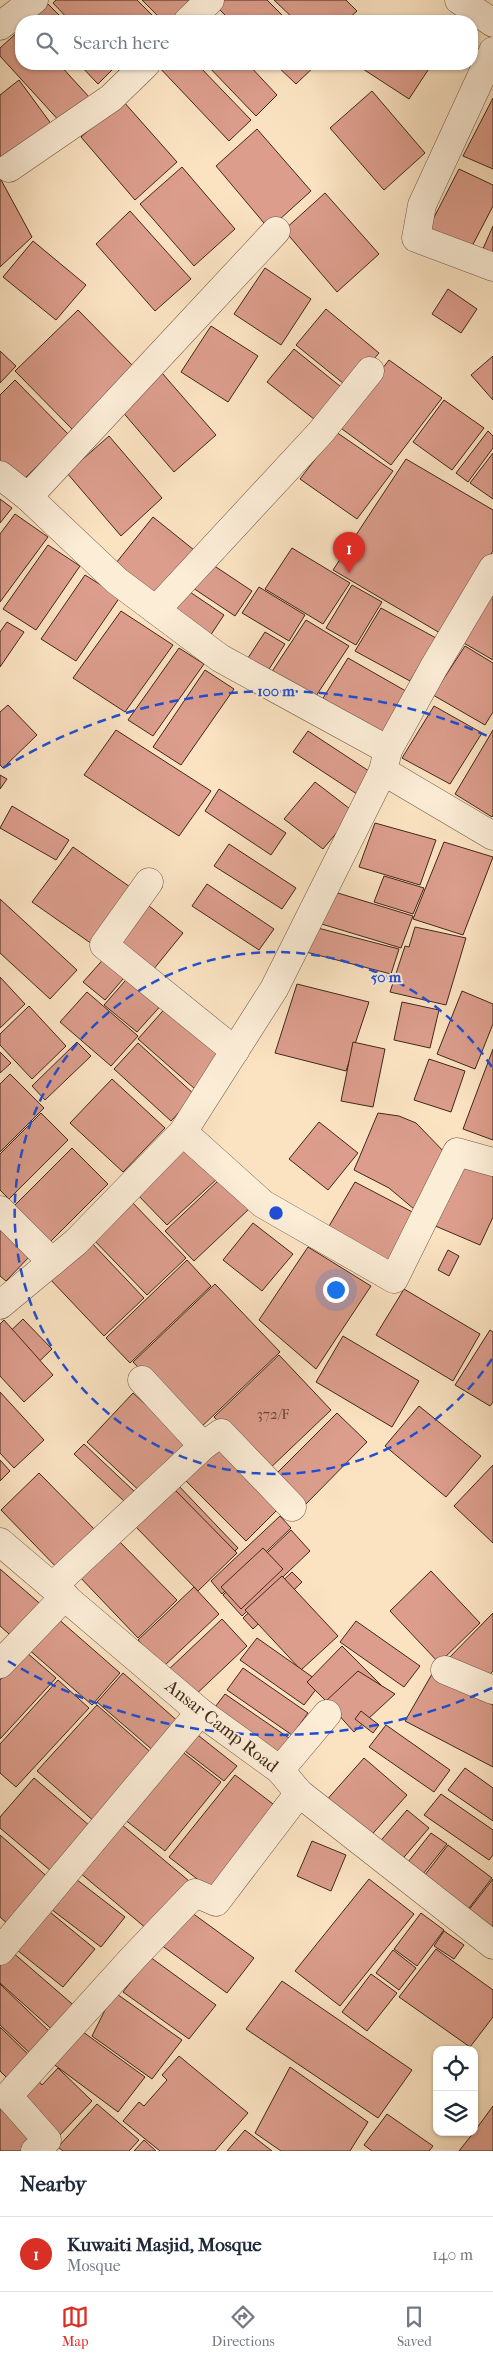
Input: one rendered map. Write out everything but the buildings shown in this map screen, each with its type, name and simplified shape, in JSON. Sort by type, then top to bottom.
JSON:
[{"type":"street","points":[[0,26],[34,0]]},
{"type":"street","points":[[194,15],[210,0]]},
{"type":"street","points":[[459,0],[493,23]]},
{"type":"street","points":[[493,51],[422,205],[416,238],[493,267]]},
{"type":"street","points":[[9,168],[111,98],[140,70]]},
{"type":"street","points":[[28,497],[276,231]]},
{"type":"street","points":[[156,610],[322,432],[370,371]]},
{"type":"street","points":[[0,475],[28,497],[116,581],[220,658],[385,761],[493,836]]},
{"type":"street","points":[[0,1305],[76,1242],[184,1132],[274,989],[385,761],[434,667],[493,568]]},
{"type":"street","points":[[149,882],[104,945],[235,1051]]},
{"type":"street","points":[[184,1132],[263,1204],[394,1279],[457,1152],[493,1162]]},
{"type":"street","points":[[0,1210],[52,1262]]},
{"type":"street","points":[[142,1380],[203,1446]]},
{"type":"street","points":[[0,1664],[59,1591],[203,1446],[221,1434],[292,1507]]},
{"type":"street","name":"Ansar Camp Road","points":[[0,1542],[200,1712],[280,1770],[299,1793],[493,1945]]},
{"type":"street","points":[[445,1670],[493,1690]]},
{"type":"street","points":[[0,1951],[200,1712]]},
{"type":"street","points":[[280,1770],[327,1714]]},
{"type":"street","points":[[35,2151],[47,2140],[8,2096],[133,1958],[195,1893],[216,1902],[299,1793]]},
{"type":"place","name":"Kuwaiti Masjid, Mosque","points":[[349,573]]}]
